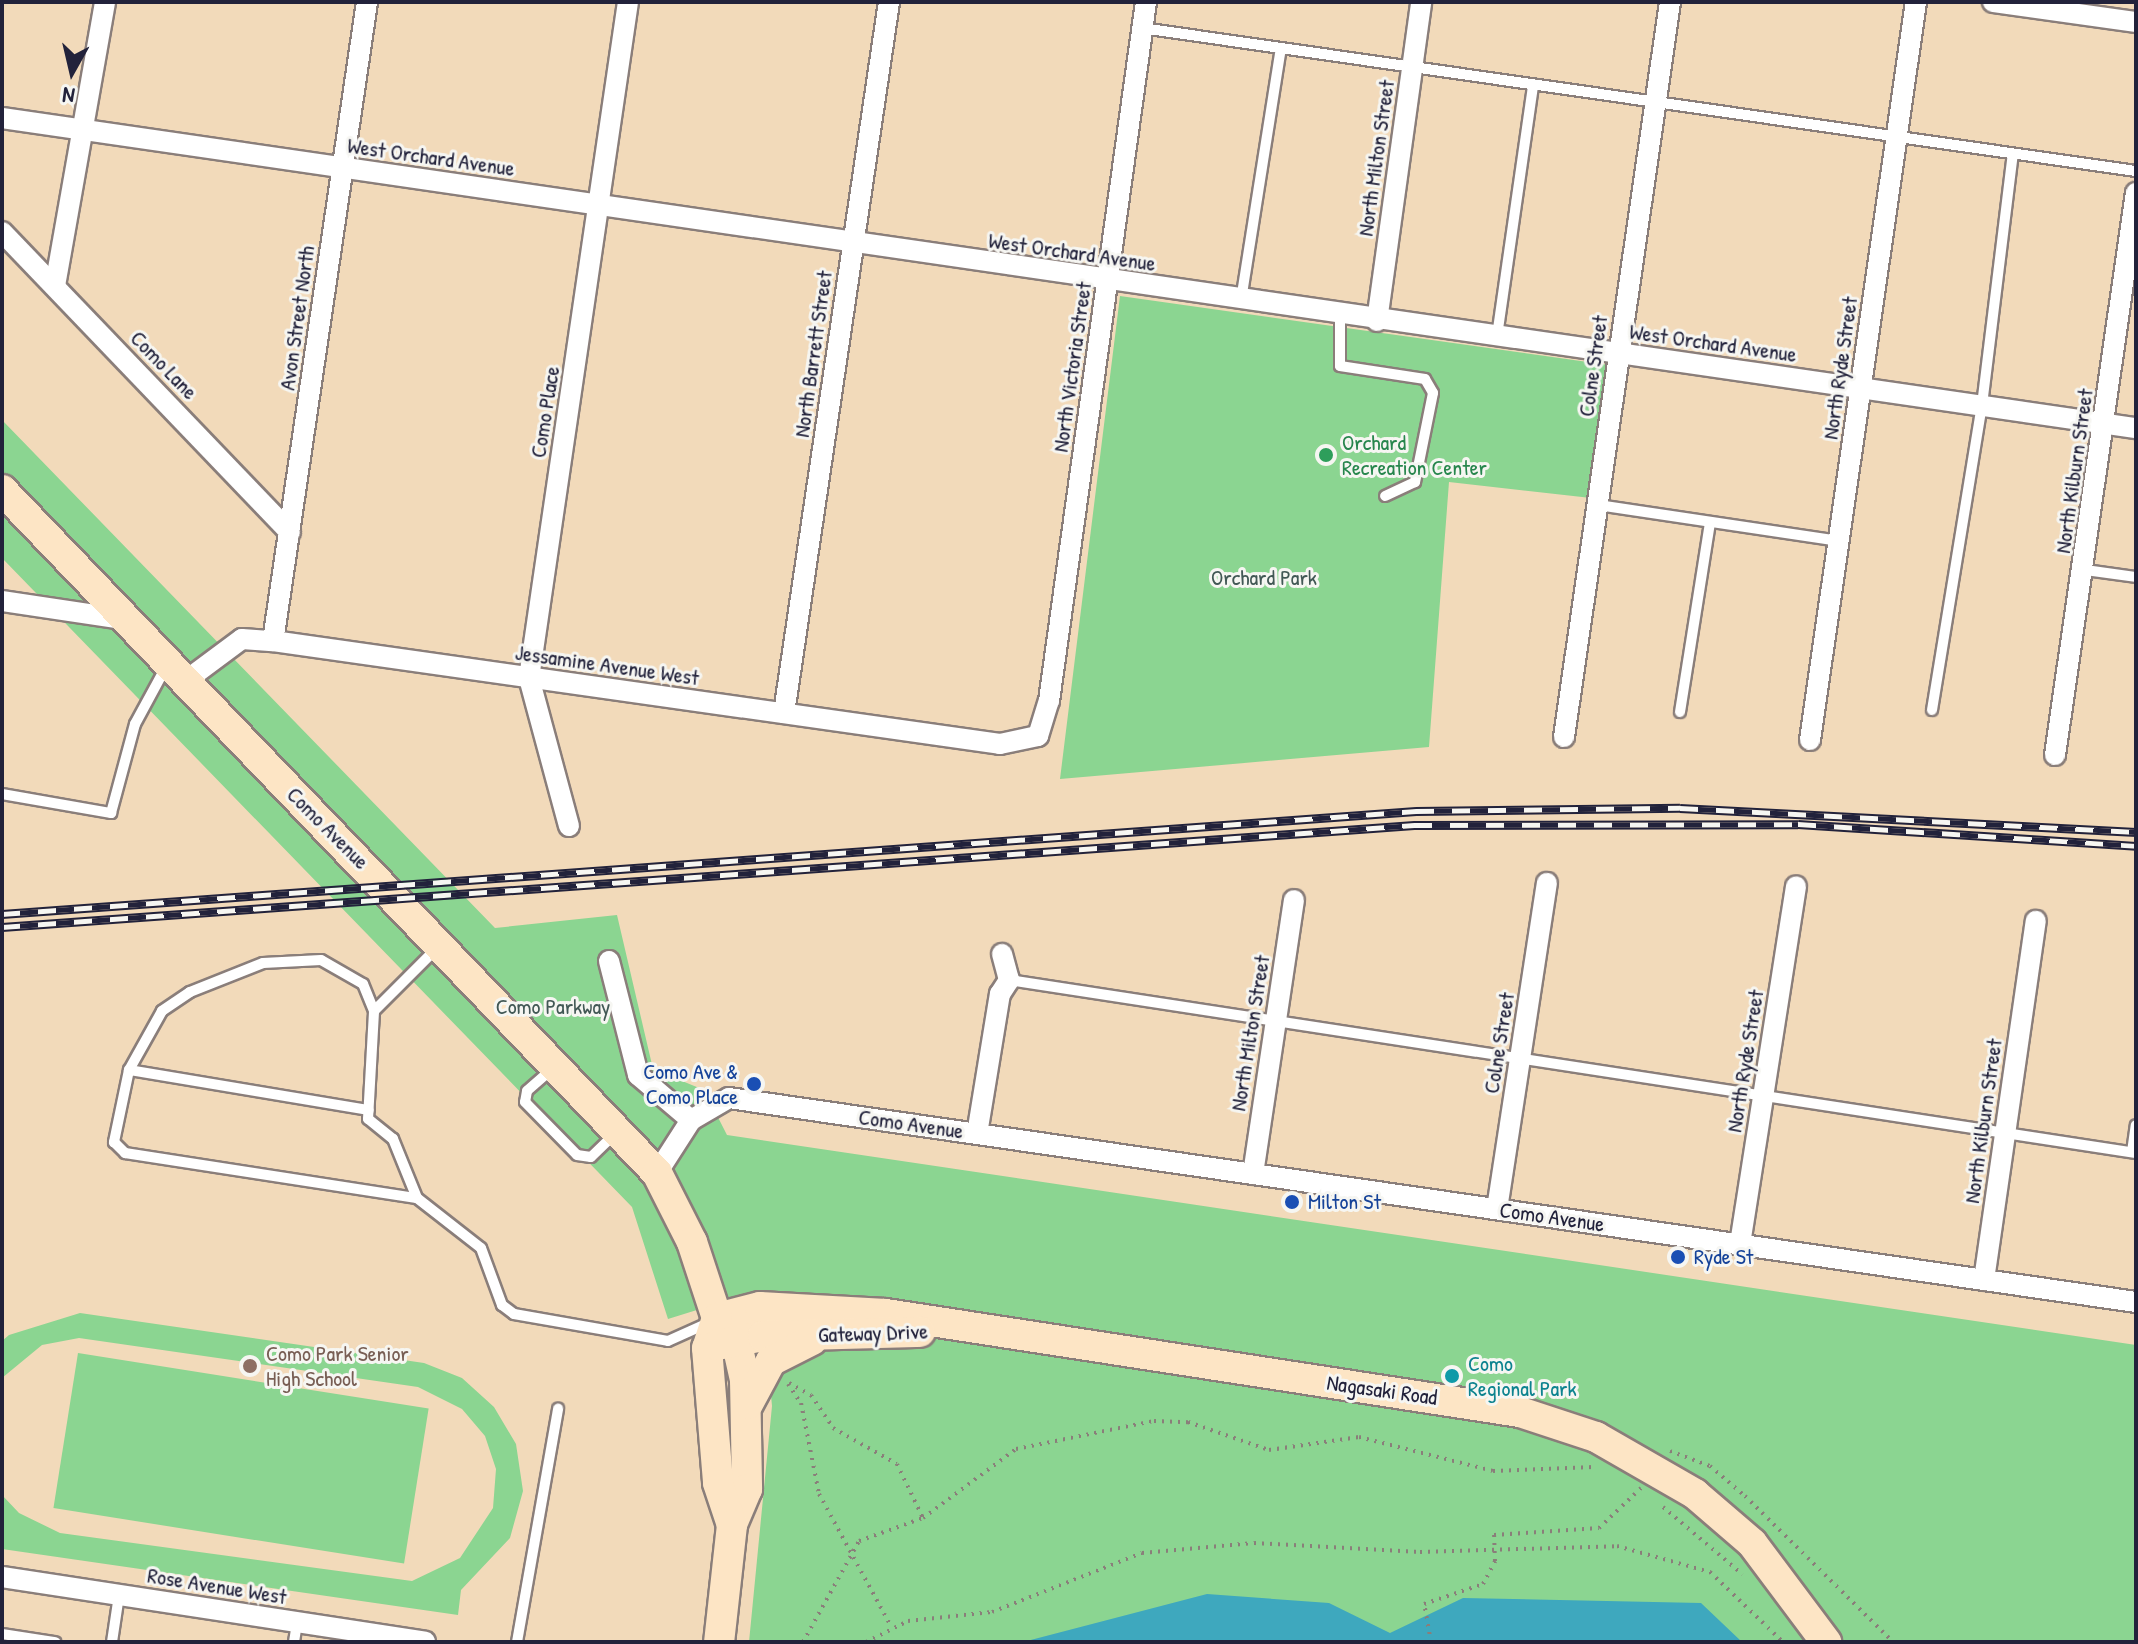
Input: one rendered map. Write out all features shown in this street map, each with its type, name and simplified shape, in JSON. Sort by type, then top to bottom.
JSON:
[{"type":"street","points":[[55,286],[86,129],[105,2]]},
{"type":"street","name":"Avon Street North","points":[[273,641],[367,2]]},
{"type":"street","name":"Como Place","points":[[569,826],[529,678],[601,207],[628,2]]},
{"type":"street","name":"North Barrett Street","points":[[784,713],[889,2]]},
{"type":"street","name":"North Victoria Street","points":[[1038,736],[1049,701],[1146,2]]},
{"type":"street","name":"North Milton Street","points":[[1377,321],[1421,2]]},
{"type":"street","name":"Colne Street","points":[[1564,737],[1670,2]]},
{"type":"street","name":"North Ryde Street","points":[[1810,740],[1916,2]]},
{"type":"street","points":[[1993,2],[2136,22]]},
{"type":"street","name":"West Orchard Avenue","points":[[2,118],[1108,282],[2136,428]]},
{"type":"street","name":"North Kilburn Street","points":[[2055,755],[2085,570],[2136,193]]},
{"type":"street","name":"Como Lane","points":[[2,232],[290,532]]},
{"type":"street","name":"Como Avenue","points":[[2,490],[122,619],[442,943],[657,1173],[691,1120],[729,1098],[2136,1302]]},
{"type":"street","points":[[2,601],[122,619]]},
{"type":"street","name":"Jessamine Avenue West","points":[[176,674],[242,639],[273,641],[1000,744],[1038,736]]},
{"type":"street","name":"Colne Street","points":[[1497,1209],[1547,883]]},
{"type":"street","name":"North Ryde Street","points":[[1740,1244],[1796,886]]},
{"type":"street","name":"North Milton Street","points":[[1253,1174],[1294,900]]},
{"type":"street","name":"North Kilburn Street","points":[[1984,1280],[2036,921]]},
{"type":"street","points":[[977,1134],[1000,994],[1009,980],[1002,954]]},
{"type":"street","points":[[609,961],[638,1075],[691,1120]]},
{"type":"street","points":[[657,1173],[692,1242],[745,1414],[747,1489],[732,1525],[719,1642]]},
{"type":"street","name":"Gateway Drive","points":[[720,1335],[760,1307],[809,1308],[949,1329]]},
{"type":"street","name":"Gateway Drive","points":[[720,1335],[828,1336],[949,1329]]},
{"type":"street","name":"Nagasaki Road","points":[[949,1329],[1483,1405],[1557,1423],[1628,1453],[1695,1494],[1752,1543],[1826,1642]]},
{"type":"street","points":[[720,1335],[718,1483],[732,1525]]},
{"type":"street","points":[[745,1414],[771,1361],[828,1336]]},
{"type":"street","name":"Rose Avenue West","points":[[2,1577],[119,1595],[295,1632],[425,1642]]},
{"type":"lane","points":[[1142,28],[1280,53],[1413,68],[2136,171]]},
{"type":"lane","points":[[1241,300],[1280,53]]},
{"type":"lane","points":[[1497,338],[1533,85]]},
{"type":"lane","points":[[1932,710],[1982,405],[2013,154]]},
{"type":"lane","points":[[1340,315],[1340,366],[1425,379],[1433,393],[1415,482],[1385,496]]},
{"type":"lane","points":[[1598,505],[1839,541]]},
{"type":"lane","points":[[1680,712],[1710,522]]},
{"type":"lane","points":[[2085,570],[2136,577]]},
{"type":"lane","points":[[2,794],[111,813],[135,724],[176,674]]},
{"type":"lane","points":[[374,1011],[442,943]]},
{"type":"lane","points":[[417,1198],[393,1139],[368,1119],[374,1011],[363,984],[343,967],[292,958],[263,963],[162,1011],[129,1070],[114,1127],[114,1142],[125,1153],[417,1198],[481,1248],[502,1305],[514,1314],[668,1341],[720,1335]]},
{"type":"lane","points":[[1009,980],[1276,1026],[2134,1153],[2136,1125]]},
{"type":"lane","points":[[556,1065],[527,1091],[525,1102],[577,1155],[591,1157],[617,1131]]},
{"type":"lane","points":[[129,1070],[369,1110]]},
{"type":"lane","points":[[517,1642],[558,1409]]},
{"type":"lane","points":[[112,1642],[119,1595]]},
{"type":"lane","points":[[2,1634],[55,1642]]},
{"type":"path","points":[[783,1375],[801,1403],[819,1494],[850,1557],[891,1626]]},
{"type":"path","points":[[788,1383],[811,1395],[833,1428],[897,1464],[923,1518]]},
{"type":"path","points":[[803,1642],[859,1541],[885,1526],[923,1518],[1016,1449],[1154,1421],[1188,1422],[1269,1450],[1359,1437],[1418,1446],[1493,1471],[1602,1468]]},
{"type":"path","points":[[1628,1481],[1649,1496]]},
{"type":"path","points":[[1657,1502],[1752,1583]]},
{"type":"path","points":[[1589,1529],[1590,1544]]},
{"type":"path","points":[[1431,1642],[1424,1604],[1483,1584],[1494,1549],[1494,1535]]},
{"type":"path","points":[[866,1642],[891,1626],[992,1612],[1142,1553],[1254,1543],[1494,1549],[1590,1544],[1710,1572],[1783,1642]]},
{"type":"green space","name":"Orchard Park","points":[[1120,296],[1609,365],[1591,498],[1449,482],[1429,747],[1060,779]]},
{"type":"green space","name":"Como Regional Park","points":[[2,420],[495,928],[617,915],[653,1069],[704,1090],[727,1135],[2136,1345],[2136,1642],[749,1642],[772,1406],[761,1290],[668,1319],[632,1207],[2,558]]},
{"type":"green space","points":[[80,1313],[424,1363],[462,1378],[494,1407],[516,1444],[523,1491],[510,1538],[461,1590],[458,1615],[2,1549],[2,1495],[19,1513],[60,1533],[412,1581],[460,1558],[493,1508],[496,1469],[485,1436],[462,1409],[418,1387],[79,1338],[42,1345],[2,1378],[2,1341],[9,1335]]},
{"type":"green space","points":[[78,1353],[429,1409],[404,1564],[53,1508]]},
{"type":"water","points":[[1207,1594],[1329,1603],[1390,1633],[1463,1598],[1701,1603],[1742,1642],[1023,1642]]},
{"type":"railway","points":[[2,914],[1416,811],[1680,808],[2136,832]]},
{"type":"railway","points":[[2,927],[1414,825],[1798,824],[2136,846]]},
{"type":"place","name":"Orchard Recreation Center","points":[[1326,455]]},
{"type":"place","name":"Como Ave & Como Place","points":[[754,1084]]},
{"type":"place","name":"Milton St","points":[[1292,1202]]},
{"type":"place","name":"Ryde St","points":[[1678,1257]]},
{"type":"place","name":"Como Park Senior High School","points":[[250,1366]]},
{"type":"place","name":"Como Regional Park","points":[[1452,1376]]},
{"type":"park label","name":"Como Parkway","points":[[553,1007]]}]
